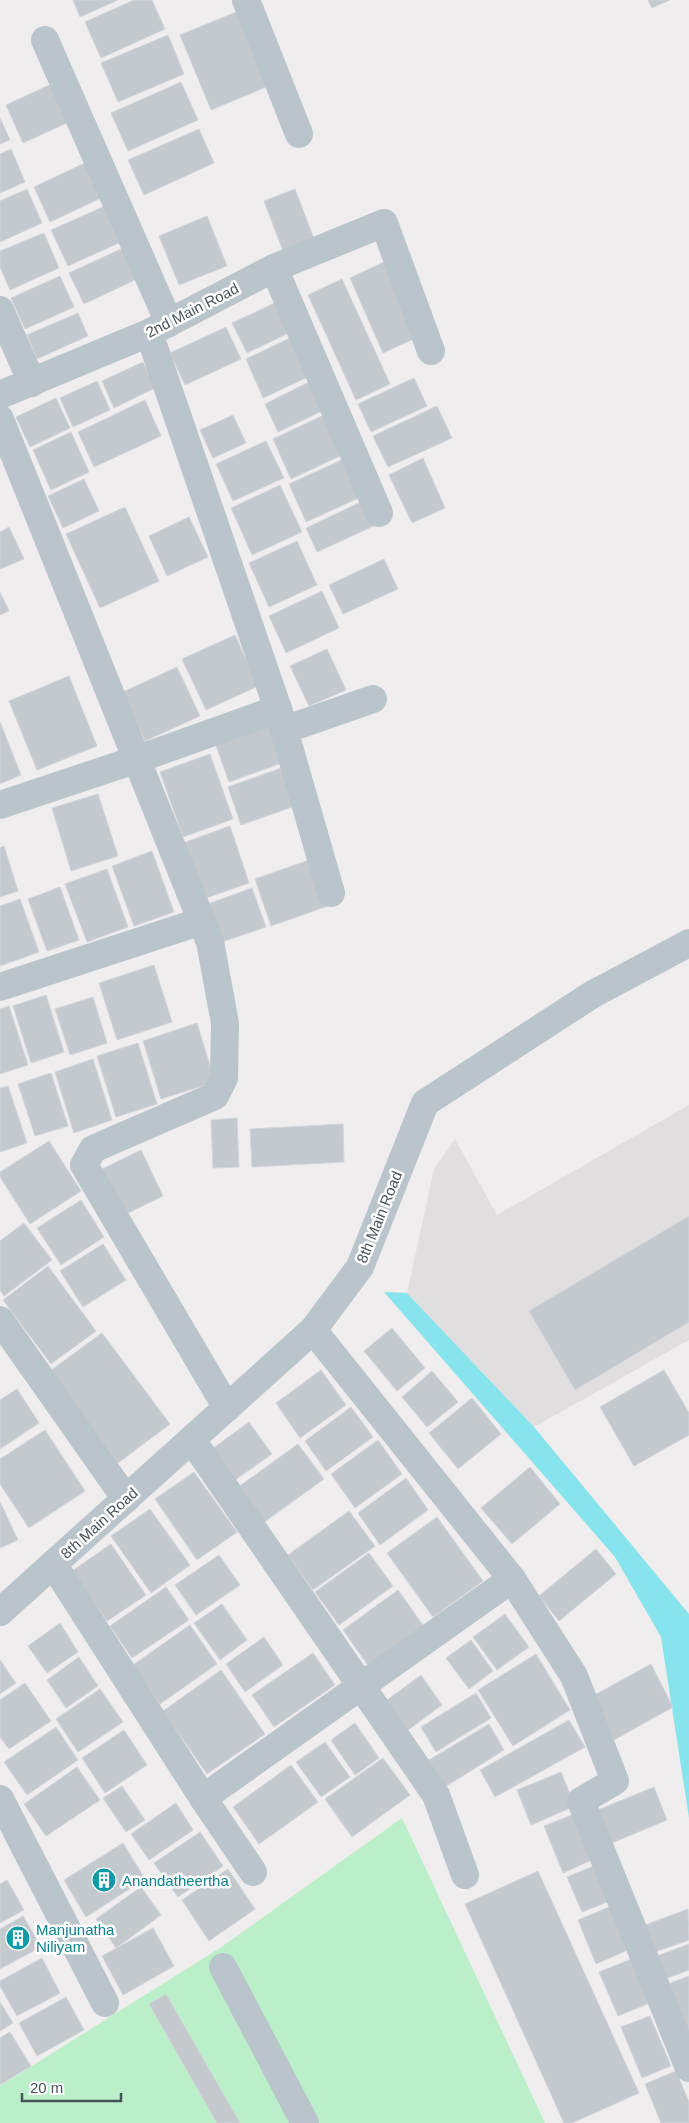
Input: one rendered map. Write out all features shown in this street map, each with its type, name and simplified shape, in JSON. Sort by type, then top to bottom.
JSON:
[{"type":"street","points":[[246,0],[298,134]]},
{"type":"street","points":[[45,40],[159,328],[281,720],[331,893]]},
{"type":"street","name":"2nd Main Road","points":[[0,395],[159,328],[274,268],[384,223],[431,351]]},
{"type":"street","points":[[274,268],[378,513]]},
{"type":"street","points":[[0,310],[32,382]]},
{"type":"street","points":[[0,419],[210,942],[225,1023],[224,1078],[215,1096],[93,1150],[84,1166],[227,1408]]},
{"type":"street","points":[[0,806],[138,759],[281,720],[373,699]]},
{"type":"street","points":[[0,987],[202,921]]},
{"type":"street","name":"8th Main Road","points":[[0,1612],[313,1330],[360,1266],[425,1103],[593,994],[689,943]]},
{"type":"street","points":[[0,1320],[126,1499]]},
{"type":"street","points":[[313,1330],[512,1579],[574,1676],[615,1781],[581,1801],[689,2068]]},
{"type":"street","points":[[192,1440],[436,1795],[465,1875]]},
{"type":"street","points":[[53,1564],[202,1798],[253,1872]]},
{"type":"street","points":[[202,1798],[512,1579]]},
{"type":"street","points":[[0,1799],[105,2003]]},
{"type":"street","points":[[223,1967],[305,2123]]},
{"type":"shaded area","points":[[689,1105],[689,1340],[534,1427],[407,1293],[434,1169],[455,1139],[497,1215]]},
{"type":"green space","points":[[402,1818],[545,2123],[0,2123],[0,2086],[223,1946]]},
{"type":"water","points":[[384,1292],[407,1293],[534,1427],[689,1614],[689,1818],[661,1637],[615,1557]]},
{"type":"building","points":[[73,0],[118,0],[80,17]]},
{"type":"building","points":[[134,0],[152,0],[165,29],[101,58],[85,22]]},
{"type":"building","points":[[648,0],[670,0],[652,8]]},
{"type":"building","points":[[241,10],[271,85],[211,110],[180,35]]},
{"type":"building","points":[[168,35],[184,74],[118,102],[101,63]]},
{"type":"building","points":[[181,82],[198,120],[128,151],[111,113]]},
{"type":"building","points":[[54,83],[71,121],[23,143],[6,105]]},
{"type":"building","points":[[0,118],[10,140],[0,144]]},
{"type":"building","points":[[199,129],[214,163],[144,195],[128,160]]},
{"type":"building","points":[[11,149],[25,182],[0,193],[0,154]]},
{"type":"building","points":[[85,163],[101,198],[50,222],[34,187]]},
{"type":"building","points":[[27,189],[42,223],[0,242],[0,201]]},
{"type":"building","points":[[295,189],[314,239],[283,251],[264,201]]},
{"type":"building","points":[[103,207],[119,243],[68,266],[51,230]]},
{"type":"building","points":[[207,216],[227,266],[179,285],[159,236]]},
{"type":"building","points":[[44,233],[59,268],[10,290],[0,267],[0,251]]},
{"type":"building","points":[[123,248],[137,279],[84,304],[69,273]]},
{"type":"building","points":[[384,262],[418,337],[383,353],[350,278]]},
{"type":"building","points":[[60,276],[74,307],[25,329],[11,298]]},
{"type":"building","points":[[342,279],[390,384],[356,400],[308,295]]},
{"type":"building","points":[[279,301],[293,331],[247,353],[232,323]]},
{"type":"building","points":[[78,313],[88,336],[37,359],[27,335]]},
{"type":"building","points":[[226,327],[241,359],[185,385],[170,353]]},
{"type":"building","points":[[292,337],[310,376],[263,398],[246,359]]},
{"type":"building","points":[[143,362],[155,388],[114,408],[102,381]]},
{"type":"building","points":[[414,378],[427,406],[371,432],[358,404]]},
{"type":"building","points":[[97,381],[110,410],[73,427],[60,398]]},
{"type":"building","points":[[309,382],[322,411],[278,432],[265,404]]},
{"type":"building","points":[[56,398],[70,428],[30,447],[16,417]]},
{"type":"building","points":[[145,400],[161,436],[94,467],[78,432]]},
{"type":"building","points":[[437,406],[452,438],[388,467],[373,436]]},
{"type":"building","points":[[233,415],[246,443],[213,458],[200,430]]},
{"type":"building","points":[[324,415],[342,455],[291,479],[273,439]]},
{"type":"building","points":[[71,432],[89,472],[51,490],[33,450]]},
{"type":"building","points":[[266,441],[284,478],[233,501],[216,464]]},
{"type":"building","points":[[346,458],[363,496],[306,522],[289,484]]},
{"type":"building","points":[[423,458],[445,508],[412,523],[389,475]]},
{"type":"building","points":[[84,479],[99,511],[63,528],[48,496]]},
{"type":"building","points":[[280,485],[302,532],[252,555],[231,508]]},
{"type":"building","points":[[365,500],[376,525],[317,552],[306,528]]},
{"type":"building","points":[[125,507],[159,581],[100,608],[66,534]]},
{"type":"building","points":[[189,517],[208,557],[167,576],[149,536]]},
{"type":"building","points":[[9,527],[24,559],[0,569],[0,532]]},
{"type":"building","points":[[297,541],[317,585],[269,607],[249,563]]},
{"type":"building","points":[[384,559],[398,589],[343,614],[329,585]]},
{"type":"building","points":[[322,591],[339,628],[286,653],[269,616]]},
{"type":"building","points":[[0,592],[9,611],[0,615]]},
{"type":"building","points":[[235,635],[258,686],[206,710],[182,659]]},
{"type":"building","points":[[327,649],[346,690],[309,706],[290,666]]},
{"type":"building","points":[[177,667],[200,716],[145,741],[123,692]]},
{"type":"building","points":[[69,676],[97,746],[37,770],[9,701]]},
{"type":"building","points":[[0,722],[21,775],[0,784]]},
{"type":"building","points":[[268,724],[282,763],[229,782],[215,743]]},
{"type":"building","points":[[210,754],[233,819],[183,837],[160,772]]},
{"type":"building","points":[[281,768],[295,806],[241,825],[228,787]]},
{"type":"building","points":[[98,794],[118,856],[71,871],[52,808]]},
{"type":"building","points":[[230,826],[249,883],[203,899],[183,843]]},
{"type":"building","points":[[4,846],[18,891],[0,897],[0,848]]},
{"type":"building","points":[[152,851],[174,912],[134,926],[112,866]]},
{"type":"building","points":[[312,859],[328,906],[271,926],[255,879]]},
{"type":"building","points":[[107,869],[128,927],[87,942],[65,884]]},
{"type":"building","points":[[60,887],[79,940],[47,951],[28,899]]},
{"type":"building","points":[[252,888],[266,927],[219,943],[205,905]]},
{"type":"building","points":[[20,899],[39,952],[0,966],[0,906]]},
{"type":"building","points":[[154,965],[172,1022],[117,1040],[99,983]]},
{"type":"building","points":[[46,995],[64,1052],[31,1063],[13,1006]]},
{"type":"building","points":[[93,997],[107,1043],[70,1055],[55,1009]]},
{"type":"building","points":[[9,1006],[28,1065],[0,1074],[0,1009]]},
{"type":"building","points":[[197,1023],[215,1082],[161,1099],[143,1041]]},
{"type":"building","points":[[138,1043],[157,1104],[116,1117],[97,1056]]},
{"type":"building","points":[[93,1059],[112,1120],[74,1133],[55,1072]]},
{"type":"building","points":[[51,1073],[68,1126],[35,1136],[18,1084]]},
{"type":"building","points":[[8,1086],[27,1143],[0,1152],[0,1088]]},
{"type":"building","points":[[237,1118],[239,1167],[213,1168],[211,1120]]},
{"type":"building","points":[[343,1124],[344,1162],[252,1167],[250,1129]]},
{"type":"building","points":[[49,1141],[81,1191],[30,1224],[0,1177],[0,1172]]},
{"type":"building","points":[[141,1150],[163,1196],[124,1215],[102,1169]]},
{"type":"building","points":[[81,1200],[104,1237],[61,1265],[37,1228]]},
{"type":"building","points":[[689,1216],[689,1322],[575,1390],[529,1311]]},
{"type":"building","points":[[24,1223],[52,1260],[4,1296],[0,1290],[0,1241]]},
{"type":"building","points":[[103,1244],[126,1280],[83,1307],[60,1271]]},
{"type":"building","points":[[48,1266],[96,1331],[51,1364],[3,1300]]},
{"type":"building","points":[[392,1328],[425,1368],[397,1391],[364,1351]]},
{"type":"building","points":[[102,1333],[170,1424],[118,1463],[50,1371]]},
{"type":"building","points":[[321,1370],[346,1405],[300,1438],[276,1403]]},
{"type":"building","points":[[664,1370],[689,1413],[689,1435],[634,1466],[600,1407]]},
{"type":"building","points":[[432,1371],[458,1402],[427,1427],[402,1397]]},
{"type":"building","points":[[17,1389],[39,1423],[0,1449],[0,1400]]},
{"type":"building","points":[[472,1398],[501,1434],[458,1469],[429,1433]]},
{"type":"building","points":[[351,1407],[373,1437],[326,1471],[305,1441]]},
{"type":"building","points":[[249,1422],[272,1454],[235,1480],[212,1449]]},
{"type":"building","points":[[45,1430],[85,1491],[29,1528],[0,1484],[0,1459]]},
{"type":"building","points":[[378,1440],[402,1474],[355,1508],[331,1474]]},
{"type":"building","points":[[298,1444],[324,1479],[263,1523],[237,1488]]},
{"type":"building","points":[[530,1467],[560,1504],[512,1544],[481,1508]]},
{"type":"building","points":[[194,1472],[237,1532],[197,1560],[155,1499]]},
{"type":"building","points":[[406,1478],[428,1510],[380,1545],[358,1513]]},
{"type":"building","points":[[0,1502],[18,1540],[0,1548]]},
{"type":"building","points":[[150,1509],[190,1565],[151,1593],[111,1536]]},
{"type":"building","points":[[349,1511],[375,1546],[313,1590],[288,1555]]},
{"type":"building","points":[[437,1517],[483,1581],[433,1617],[387,1553]]},
{"type":"building","points":[[111,1544],[146,1595],[107,1621],[72,1571]]},
{"type":"building","points":[[596,1549],[616,1574],[559,1621],[539,1596]]},
{"type":"building","points":[[369,1553],[393,1586],[339,1625],[315,1592]]},
{"type":"building","points":[[219,1555],[240,1585],[196,1615],[175,1585]]},
{"type":"building","points":[[166,1587],[189,1620],[132,1658],[110,1626]]},
{"type":"building","points":[[398,1590],[425,1628],[370,1668],[343,1630]]},
{"type":"building","points":[[222,1604],[247,1640],[220,1660],[194,1623]]},
{"type":"building","points":[[505,1614],[529,1647],[497,1670],[473,1637]]},
{"type":"building","points":[[60,1623],[78,1652],[47,1673],[28,1646]]},
{"type":"building","points":[[190,1625],[217,1664],[160,1704],[133,1665]]},
{"type":"building","points":[[264,1637],[283,1665],[245,1692],[226,1664]]},
{"type":"building","points":[[471,1640],[493,1671],[469,1689],[446,1658]]},
{"type":"building","points":[[313,1653],[335,1685],[274,1727],[252,1695]]},
{"type":"building","points":[[536,1654],[570,1710],[513,1746],[478,1690]]},
{"type":"building","points":[[79,1657],[98,1686],[66,1708],[47,1680]]},
{"type":"building","points":[[0,1660],[16,1683],[0,1694]]},
{"type":"building","points":[[651,1664],[673,1707],[614,1740],[591,1697]]},
{"type":"building","points":[[221,1670],[265,1734],[207,1774],[163,1711]]},
{"type":"building","points":[[421,1675],[442,1705],[408,1730],[387,1700]]},
{"type":"building","points":[[25,1683],[51,1721],[9,1749],[0,1737],[0,1700]]},
{"type":"building","points":[[100,1689],[123,1722],[78,1752],[56,1719]]},
{"type":"building","points":[[476,1693],[491,1718],[436,1752],[421,1727]]},
{"type":"building","points":[[569,1720],[585,1747],[495,1797],[480,1770]]},
{"type":"building","points":[[355,1723],[379,1758],[355,1775],[331,1740]]},
{"type":"building","points":[[489,1724],[504,1750],[445,1787],[429,1760]]},
{"type":"building","points":[[56,1727],[78,1760],[27,1795],[4,1762]]},
{"type":"building","points":[[124,1730],[147,1765],[105,1793],[82,1758]]},
{"type":"building","points":[[325,1742],[350,1777],[321,1797],[296,1762]]},
{"type":"building","points":[[383,1758],[410,1795],[352,1837],[325,1799]]},
{"type":"building","points":[[291,1765],[318,1802],[259,1844],[233,1807]]},
{"type":"building","points":[[77,1767],[100,1800],[46,1836],[24,1804]]},
{"type":"building","points":[[561,1772],[575,1806],[531,1825],[517,1790]]},
{"type":"building","points":[[122,1786],[145,1820],[126,1832],[103,1798]]},
{"type":"building","points":[[654,1787],[667,1820],[607,1845],[593,1812]]},
{"type":"building","points":[[176,1803],[193,1830],[149,1860],[131,1834]]},
{"type":"building","points":[[577,1813],[596,1858],[563,1873],[544,1826]]},
{"type":"building","points":[[200,1832],[223,1866],[178,1897],[154,1863]]},
{"type":"building","name":"Anandatheertha","points":[[123,1843],[145,1879],[86,1917],[64,1880]]},
{"type":"building","points":[[596,1865],[610,1901],[582,1912],[567,1877]]},
{"type":"building","points":[[228,1869],[255,1909],[209,1941],[182,1900]]},
{"type":"building","points":[[538,1871],[639,2093],[572,2123],[564,2123],[465,1904]]},
{"type":"building","points":[[7,1880],[24,1910],[0,1923],[0,1884]]},
{"type":"building","points":[[141,1887],[161,1915],[116,1948],[96,1919]]},
{"type":"building","points":[[614,1905],[632,1948],[596,1964],[578,1920]]},
{"type":"building","points":[[688,1909],[689,1940],[655,1952],[645,1925]]},
{"type":"building","name":"Manjunatha Niliyam","points":[[23,1916],[41,1947],[0,1969],[0,1929]]},
{"type":"building","points":[[153,1928],[174,1966],[123,1995],[102,1956]]},
{"type":"building","points":[[689,1944],[689,1970],[665,1979],[657,1956]]},
{"type":"building","points":[[42,1958],[60,1993],[17,2016],[0,1986],[0,1981]]},
{"type":"building","points":[[634,1958],[652,2002],[618,2016],[599,1972]]},
{"type":"building","points":[[689,1976],[689,2038],[665,1985]]},
{"type":"building","points":[[166,1994],[240,2123],[217,2123],[149,2004]]},
{"type":"building","points":[[66,1997],[84,2030],[37,2056],[19,2023]]},
{"type":"building","points":[[0,2002],[13,2023],[0,2031]]},
{"type":"building","points":[[650,2016],[671,2066],[642,2078],[621,2027]]},
{"type":"building","points":[[10,2032],[31,2066],[0,2085],[0,2038]]},
{"type":"building","points":[[676,2071],[689,2102],[689,2123],[661,2123],[645,2084]]},
{"type":"place","name":"Anandatheertha","points":[[104,1880]]},
{"type":"place","name":"Manjunatha Niliyam","points":[[18,1938]]}]
